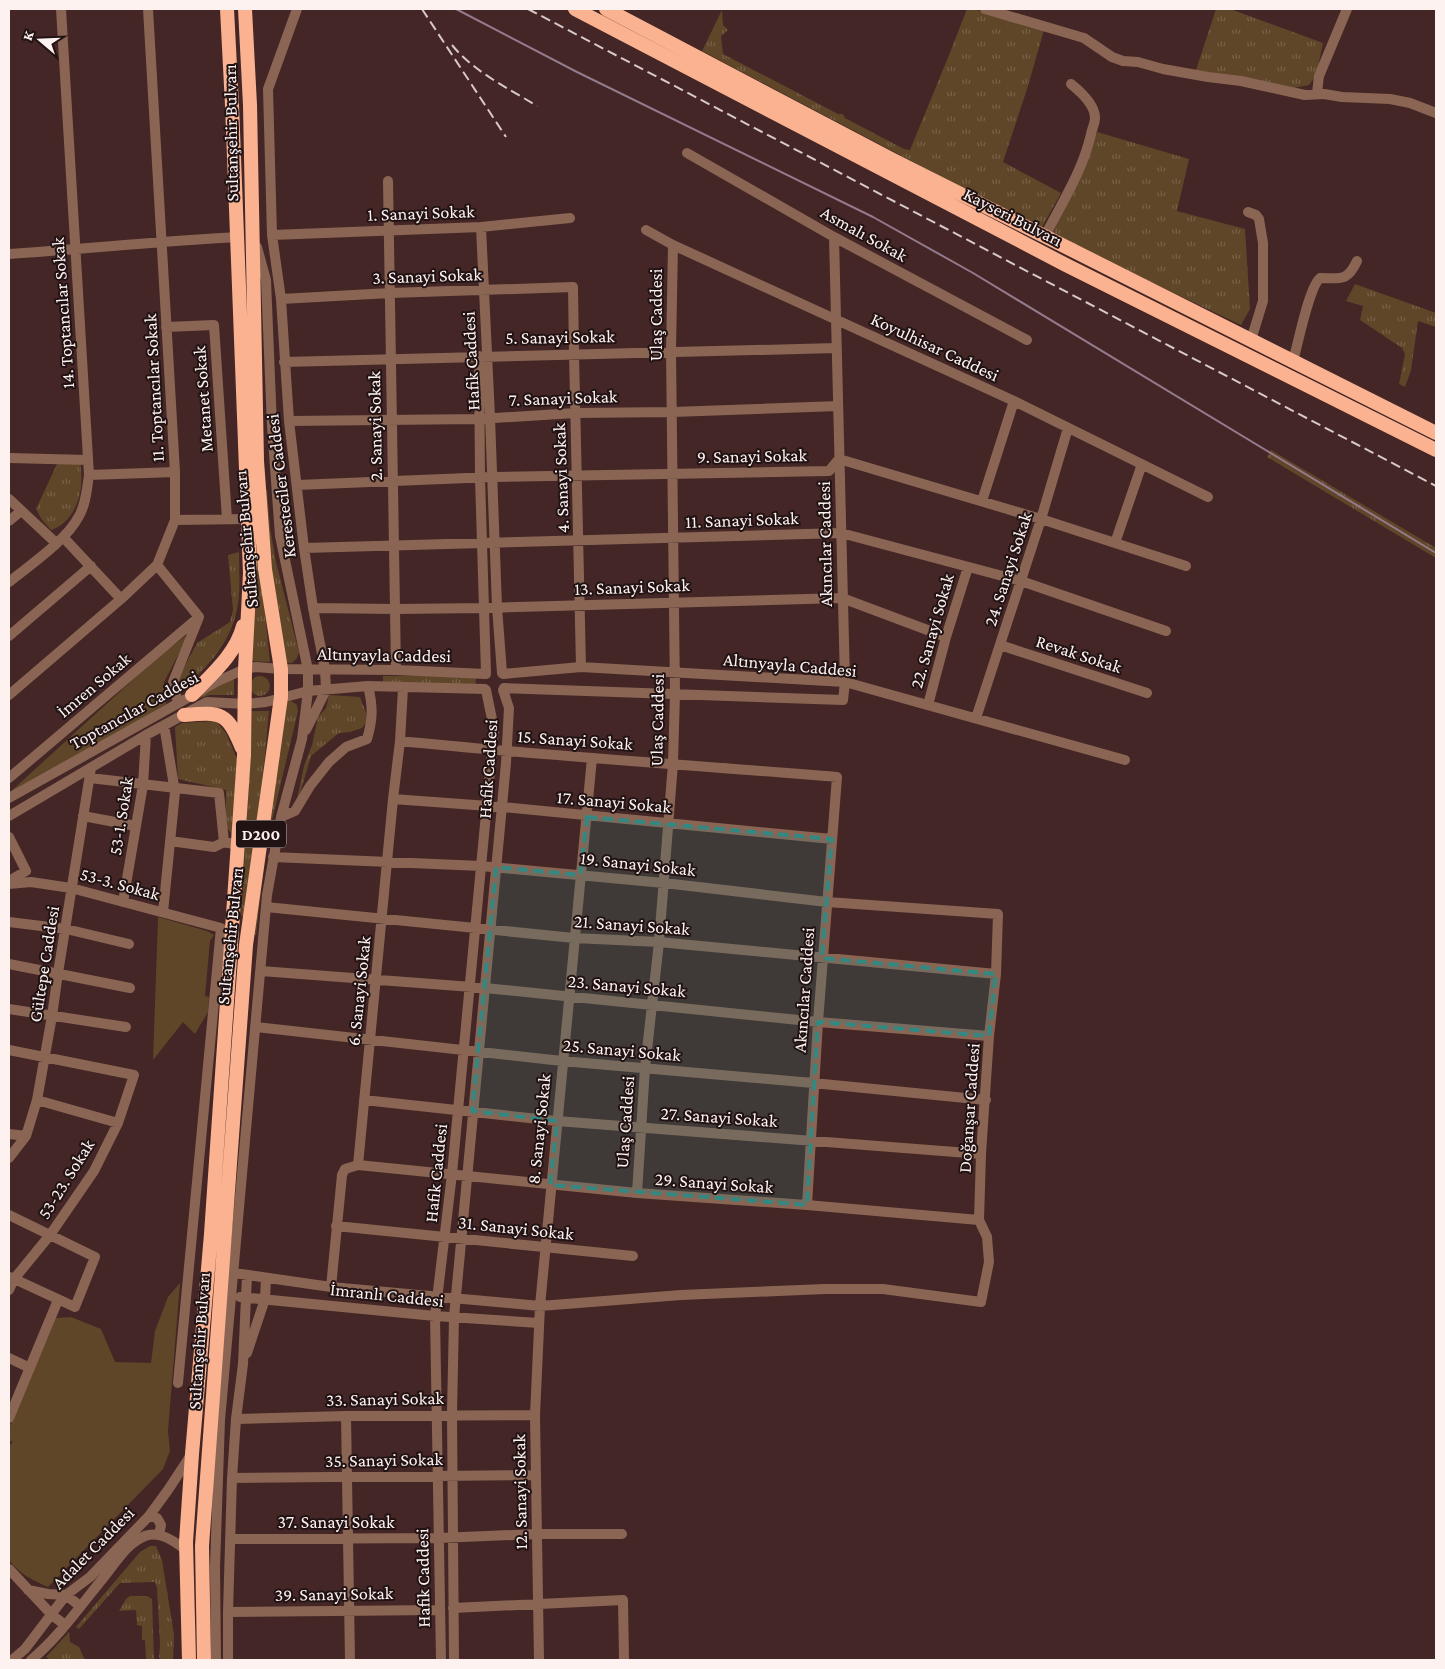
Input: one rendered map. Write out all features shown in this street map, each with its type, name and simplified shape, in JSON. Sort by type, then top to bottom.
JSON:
[{"type":"highway","name":"Sultanşehir Bulvarı","points":[[189,1660],[186,1550],[192,1454],[211,1234],[231,843],[244,755],[245,669],[250,573],[226,9]]},
{"type":"highway","name":"Sultanşehir Bulvarı","points":[[204,1660],[202,1546],[246,945],[281,697],[281,669],[265,569],[257,461],[250,105],[245,9]]},
{"type":"highway","name":"Kayseri Bulvarı","points":[[576,9],[1066,265],[1436,450]]},
{"type":"highway","name":"Kayseri Bulvarı","points":[[606,9],[892,159],[1436,433]]},
{"type":"highway","points":[[192,696],[221,664],[240,637],[248,603]]},
{"type":"highway","points":[[181,709],[210,713],[222,717],[233,727],[244,755]]},
{"type":"street","name":"14. Toptancılar Sokak","points":[[9,582],[59,540],[80,516],[89,475],[61,9]]},
{"type":"street","name":"11. Toptancılar Sokak","points":[[9,695],[121,599],[157,565],[175,520],[175,472],[148,9]]},
{"type":"street","name":"Keresteciler Caddesi","points":[[297,9],[268,89],[272,235],[281,299],[284,362],[296,484],[326,690]]},
{"type":"street","points":[[985,9],[1011,15],[1084,38],[1123,61],[1138,62],[1163,69],[1208,77],[1241,80],[1305,95],[1317,93],[1342,97],[1390,98],[1436,113]]},
{"type":"street","points":[[1317,93],[1320,76],[1347,9]]},
{"type":"street","points":[[1045,236],[1086,153],[1095,118],[1092,108],[1083,94],[1071,84]]},
{"type":"street","name":"Asmalı Sokak","points":[[687,153],[834,236],[1027,340]]},
{"type":"street","name":"2. Sanayi Sokak","points":[[388,181],[396,670]]},
{"type":"street","points":[[1248,212],[1259,220],[1263,243],[1263,301],[1251,340]]},
{"type":"street","name":"1. Sanayi Sokak","points":[[272,235],[481,227],[570,218]]},
{"type":"street","name":"Hafik Caddesi","points":[[481,227],[484,290],[483,356],[479,419],[486,673]]},
{"type":"street","points":[[216,1660],[215,1567],[220,1420],[266,907],[281,817],[302,740],[308,691],[308,670],[280,536],[272,426],[266,280],[252,230]]},
{"type":"street","name":"Koyulhisar Caddesi","points":[[646,230],[673,245],[1014,401],[1208,498]]},
{"type":"street","name":"Akıncılar Caddesi","points":[[834,236],[845,682],[843,700]]},
{"type":"street","points":[[9,254],[76,250],[161,241],[237,237]]},
{"type":"street","name":"Ulaş Caddesi","points":[[636,1193],[645,1068],[659,942],[673,763],[675,602],[671,351],[673,245]]},
{"type":"street","points":[[1293,361],[1309,301],[1317,281],[1320,278],[1342,278],[1348,276],[1357,261]]},
{"type":"street","name":"3. Sanayi Sokak","points":[[281,299],[390,293],[574,287]]},
{"type":"street","name":"4. Sanayi Sokak","points":[[574,287],[581,667]]},
{"type":"street","name":"Metanet Sokak","points":[[166,327],[214,324],[227,519]]},
{"type":"street","name":"5. Sanayi Sokak","points":[[284,362],[574,353],[836,348]]},
{"type":"street","name":"Hafik Caddesi","points":[[483,356],[490,417],[497,607],[502,674]]},
{"type":"street","points":[[982,501],[1014,401]]},
{"type":"street","name":"7. Sanayi Sokak","points":[[289,421],[479,419],[575,413],[673,412],[838,406]]},
{"type":"street","name":"24. Sanayi Sokak","points":[[976,718],[1041,519],[1068,428]]},
{"type":"street","points":[[9,458],[88,460]]},
{"type":"street","points":[[839,459],[1041,519],[1186,566]]},
{"type":"street","name":"9. Sanayi Sokak","points":[[296,484],[492,477],[829,471],[839,459]]},
{"type":"street","points":[[1115,543],[1142,464]]},
{"type":"street","points":[[89,475],[175,472]]},
{"type":"street","points":[[9,499],[91,566],[121,599]]},
{"type":"street","points":[[9,521],[22,511]]},
{"type":"street","points":[[175,520],[248,519]]},
{"type":"street","name":"11. Sanayi Sokak","points":[[304,548],[841,533],[1021,581],[1166,631]]},
{"type":"street","points":[[157,565],[199,617],[173,682],[181,709]]},
{"type":"street","points":[[9,636],[91,566]]},
{"type":"street","name":"22. Sanayi Sokak","points":[[928,705],[946,637],[968,567]]},
{"type":"street","name":"13. Sanayi Sokak","points":[[313,608],[485,608],[842,598],[946,637]]},
{"type":"street","name":"İmren Sokak","points":[[9,778],[199,617]]},
{"type":"street","name":"Revak Sokak","points":[[1000,645],[1147,693]]},
{"type":"street","name":"Toptancılar Caddesi","points":[[9,816],[90,773],[164,725],[192,696],[218,681],[245,669],[256,667],[281,669]]},
{"type":"street","name":"Altınyayla Caddesi","points":[[502,674],[581,667],[845,682],[1125,760]]},
{"type":"street","name":"Altınyayla Caddesi","points":[[281,669],[486,673]]},
{"type":"street","points":[[494,670],[502,674],[506,682],[503,689],[496,693],[486,690],[483,680],[486,673],[494,670]]},
{"type":"street","points":[[281,817],[296,811],[310,786],[329,762],[346,748],[367,739],[372,705],[368,686]]},
{"type":"street","name":"Altınyayla Caddesi","points":[[281,697],[308,691],[368,686],[486,690]]},
{"type":"street","name":"6. Sanayi Sokak","points":[[358,1165],[400,741],[403,688]]},
{"type":"street","name":"Hafik Caddesi","points":[[454,1660],[452,1414],[454,1317],[502,808],[509,708],[503,689]]},
{"type":"street","name":"Altınyayla Caddesi","points":[[503,689],[843,700]]},
{"type":"street","points":[[302,740],[326,690]]},
{"type":"street","name":"Hafik Caddesi","points":[[441,1660],[435,1316],[446,1236],[459,1110],[494,729],[486,690]]},
{"type":"street","name":"Toptancılar Caddesi","points":[[9,798],[181,709],[207,702],[246,704],[266,702],[281,697]]},
{"type":"street","points":[[163,912],[175,787],[164,725]]},
{"type":"street","name":"53-1. Sokak","points":[[124,902],[143,785],[146,735]]},
{"type":"street","name":"15. Sanayi Sokak","points":[[400,741],[506,752],[673,763],[837,777]]},
{"type":"street","name":"8. Sanayi Sokak","points":[[539,1323],[556,1121],[592,758]]},
{"type":"street","points":[[90,773],[143,785],[219,793],[231,843],[214,847],[170,841]]},
{"type":"street","name":"Gültepe Caddesi","points":[[9,1158],[26,1136],[37,1100],[46,1057],[90,773]]},
{"type":"street","name":"Akıncılar Caddesi","points":[[807,1205],[813,1083],[837,777]]},
{"type":"street","name":"17. Sanayi Sokak","points":[[393,799],[486,806],[832,840]]},
{"type":"street","points":[[83,816],[136,826]]},
{"type":"street","points":[[9,837],[26,871],[9,883]]},
{"type":"street","name":"19. Sanayi Sokak","points":[[273,857],[496,867],[664,883],[827,902],[998,914]]},
{"type":"street","name":"53-3. Sokak","points":[[9,883],[31,882],[71,888],[222,928],[178,1383]]},
{"type":"street","name":"21. Sanayi Sokak","points":[[266,907],[574,938],[659,942],[996,974]]},
{"type":"street","name":"Doğanşar Caddesi","points":[[981,1302],[989,1262],[986,1238],[979,1220],[981,1154],[989,1036],[996,974],[998,914]]},
{"type":"street","points":[[9,922],[66,929],[129,944]]},
{"type":"street","points":[[9,964],[130,988]]},
{"type":"street","name":"23. Sanayi Sokak","points":[[261,971],[485,988],[818,1022],[989,1036]]},
{"type":"street","points":[[9,1009],[126,1027]]},
{"type":"street","name":"25. Sanayi Sokak","points":[[256,1027],[562,1061],[986,1100]]},
{"type":"street","points":[[9,1050],[46,1057]]},
{"type":"street","name":"53-23. Sokak","points":[[9,1290],[12,1277],[50,1235],[94,1171],[118,1123],[134,1075],[46,1057]]},
{"type":"street","points":[[37,1100],[118,1123]]},
{"type":"street","name":"27. Sanayi Sokak","points":[[364,1100],[556,1121],[981,1154]]},
{"type":"street","points":[[9,1134],[26,1136]]},
{"type":"street","points":[[331,1287],[342,1175],[345,1169],[358,1165]]},
{"type":"street","name":"29. Sanayi Sokak","points":[[358,1165],[636,1193],[979,1220]]},
{"type":"street","points":[[9,1215],[95,1257],[75,1307],[12,1277]]},
{"type":"street","name":"31. Sanayi Sokak","points":[[336,1226],[634,1256]]},
{"type":"street","name":"İmranlı Caddesi","points":[[234,1273],[331,1287],[540,1306],[681,1295],[825,1289],[883,1289],[981,1302]]},
{"type":"street","points":[[228,1660],[232,1478],[236,1419],[243,1364],[247,1275]]},
{"type":"street","points":[[243,1364],[265,1299],[266,1278]]},
{"type":"street","name":"İmranlı Caddesi","points":[[232,1296],[435,1316],[539,1323]]},
{"type":"street","points":[[9,1418],[58,1300]]},
{"type":"street","name":"12. Sanayi Sokak","points":[[539,1323],[535,1414],[539,1660]]},
{"type":"street","points":[[9,1358],[30,1368]]},
{"type":"street","name":"33. Sanayi Sokak","points":[[236,1419],[535,1414]]},
{"type":"street","points":[[346,1416],[350,1660]]},
{"type":"street","name":"Adalet Caddesi","points":[[12,1660],[25,1649],[66,1595],[90,1577],[149,1516],[192,1454]]},
{"type":"street","name":"35. Sanayi Sokak","points":[[232,1478],[536,1475]]},
{"type":"street","points":[[149,1516],[157,1518],[161,1525],[159,1535],[186,1550]]},
{"type":"street","name":"37. Sanayi Sokak","points":[[230,1539],[439,1538],[537,1534],[622,1534]]},
{"type":"street","name":"Adalet Caddesi","points":[[31,1660],[65,1625],[129,1546],[146,1536],[159,1535]]},
{"type":"street","points":[[9,1569],[52,1615],[65,1625]]},
{"type":"street","points":[[28,1590],[66,1595],[80,1606]]},
{"type":"street","points":[[453,1608],[622,1600],[624,1660]]},
{"type":"street","name":"39. Sanayi Sokak","points":[[228,1612],[440,1610]]},
{"type":"highlighted area","points":[[587,817],[832,839],[822,958],[996,974],[989,1036],[818,1022],[807,1205],[550,1185],[557,1121],[472,1111],[496,867],[580,875]]},
{"type":"green space","points":[[967,9],[973,9],[1044,30],[1003,162],[1061,193],[1041,229],[702,51],[722,10],[723,25],[728,30],[721,36],[723,54],[838,114],[843,114],[845,118],[904,149],[910,150]]},
{"type":"green space","points":[[1216,9],[1230,9],[1323,43],[1316,76],[1309,85],[1294,88],[1196,70]]},
{"type":"green space","points":[[1097,132],[1189,159],[1177,211],[1245,229],[1250,309],[1241,325],[1052,235]]},
{"type":"green space","points":[[1355,284],[1436,313],[1436,327],[1418,321],[1411,370],[1405,387],[1399,384],[1405,354],[1402,348],[1360,320],[1363,306],[1346,301]]},
{"type":"green space","points":[[1271,450],[1436,548],[1436,558],[1267,457]]},
{"type":"green space","points":[[80,462],[81,482],[78,502],[68,519],[60,526],[51,530],[42,520],[36,509],[57,464]]},
{"type":"green space","points":[[262,490],[267,490],[270,527],[276,562],[299,652],[297,658],[292,663],[284,663],[280,658]]},
{"type":"green space","points":[[254,504],[270,662],[248,661]]},
{"type":"green space","points":[[239,552],[239,595],[237,610],[228,636],[204,669],[183,688],[177,681],[197,643],[230,622],[233,610],[228,555]]},
{"type":"green space","points":[[186,636],[186,640],[164,682],[166,704],[110,738],[9,793],[160,655]]},
{"type":"green space","points":[[474,675],[476,679],[475,689],[383,683],[383,676]]},
{"type":"green space","points":[[256,676],[264,676],[270,682],[270,690],[264,696],[256,696],[250,690],[250,682]]},
{"type":"green space","points":[[234,677],[234,695],[209,695],[193,701],[226,680]]},
{"type":"green space","points":[[329,695],[360,697],[367,721],[362,728],[339,733],[311,756],[297,799],[318,717],[326,708]]},
{"type":"green space","points":[[291,701],[297,705],[298,711],[266,846],[256,935],[253,935],[284,702]]},
{"type":"green space","points":[[248,711],[269,711],[245,916],[241,916],[247,814]]},
{"type":"green space","points":[[216,721],[226,733],[237,759],[232,834],[226,827],[226,790],[178,779],[175,727],[182,723]]},
{"type":"green space","points":[[158,917],[207,931],[214,935],[210,941],[205,996],[209,997],[208,1012],[195,1034],[183,1022],[153,1060]]},
{"type":"green space","points":[[180,1283],[168,1431],[170,1451],[163,1469],[48,1587],[43,1585],[22,1573],[9,1560],[9,1446],[13,1442],[9,1440],[9,1428],[56,1318],[71,1317],[101,1329],[115,1362],[151,1363],[155,1331],[168,1297]]},
{"type":"green space","points":[[150,1546],[156,1546],[162,1560],[174,1635],[173,1660],[162,1660],[159,1657],[160,1644],[157,1588],[155,1582],[120,1583],[79,1629],[76,1627],[140,1552]]},
{"type":"green space","points":[[130,1596],[147,1596],[152,1599],[154,1660],[146,1660],[145,1640],[142,1640],[142,1626],[137,1625],[136,1610],[119,1611]]},
{"type":"green space","points":[[69,1632],[70,1642],[79,1647],[85,1660],[50,1660],[46,1657]]},
{"type":"waterway","points":[[456,9],[577,72],[873,217],[973,273],[1436,553]]},
{"type":"railway","points":[[422,9],[506,137]]},
{"type":"railway","points":[[528,9],[1436,486]]},
{"type":"railway","points":[[452,45],[481,71],[537,106]]}]
